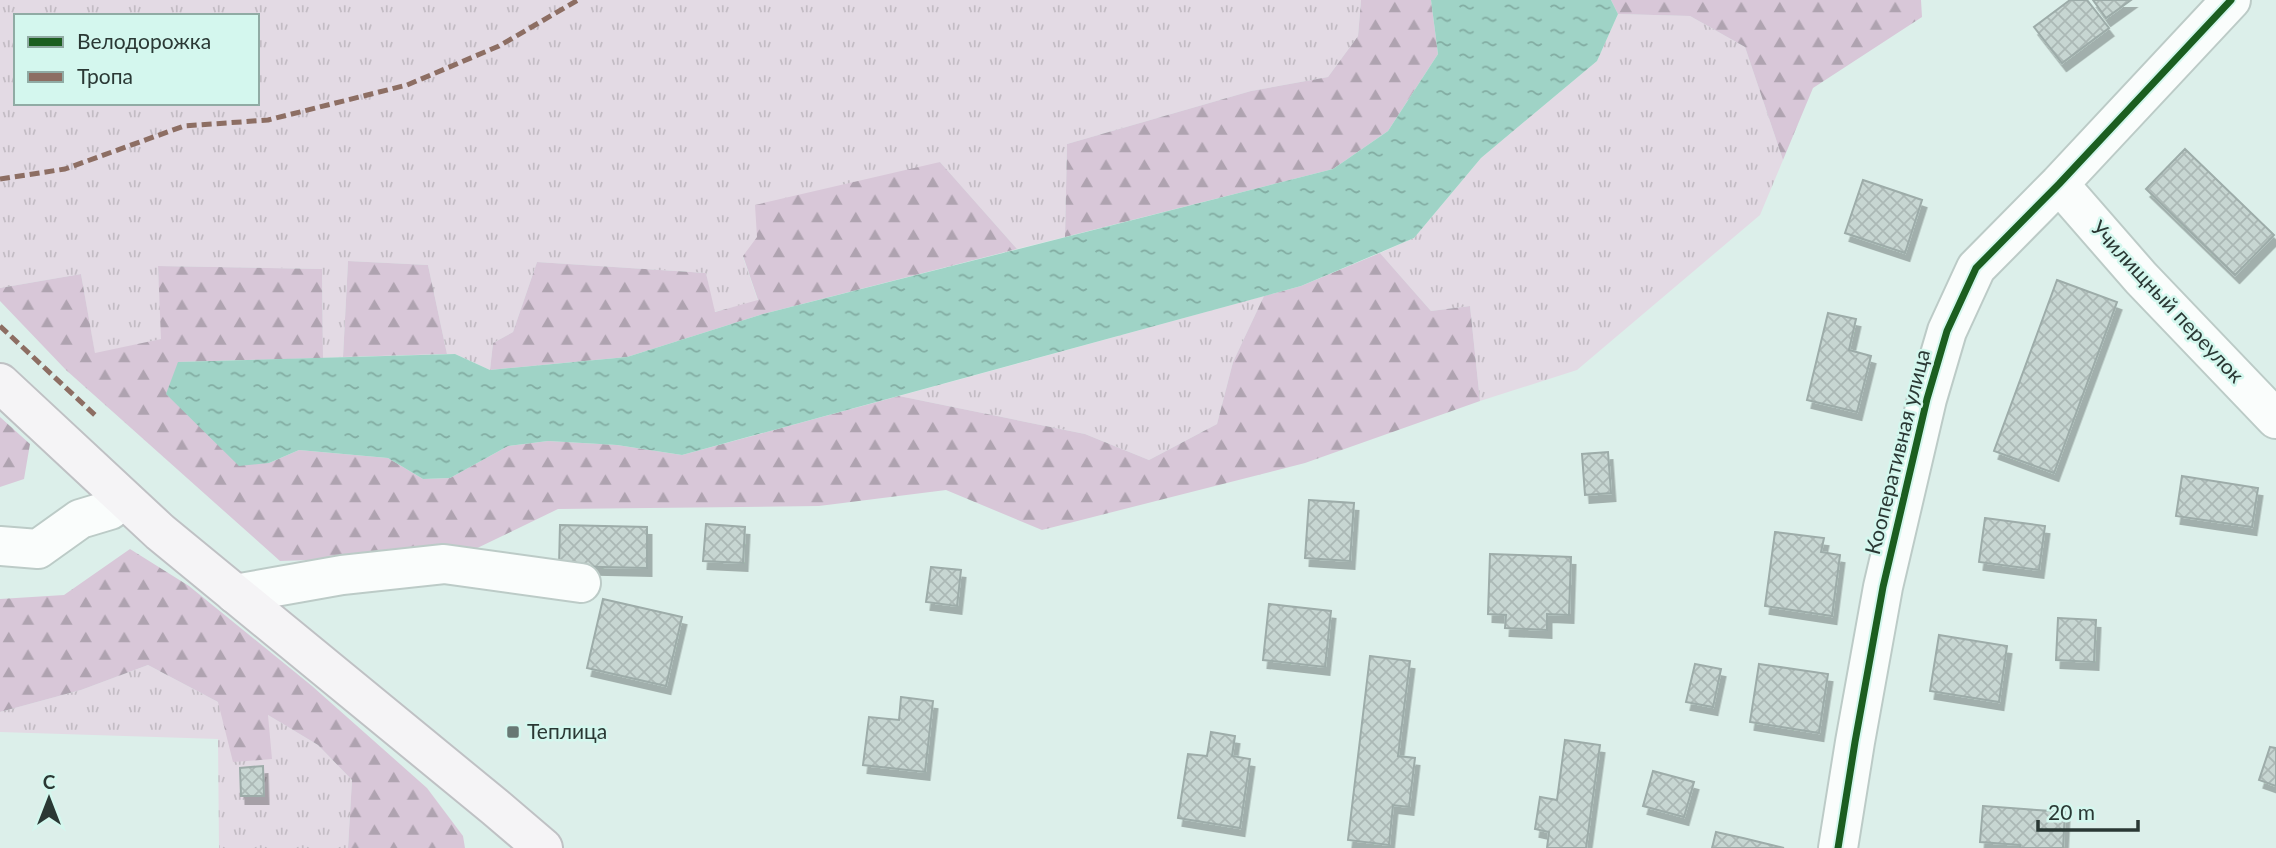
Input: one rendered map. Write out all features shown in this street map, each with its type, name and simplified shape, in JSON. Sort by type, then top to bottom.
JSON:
[{"type":"main road","points":[[0,383],[160,532],[542,848]]},
{"type":"street","name":"Кооперативная улица","points":[[1838,848],[1883,587],[1927,399],[1947,331],[1976,268],[2059,184],[2231,0]]},
{"type":"street","name":"Училищный переулок","points":[[2059,184],[2141,278],[2276,419]]},
{"type":"street","points":[[0,546],[38,549],[80,519],[110,510],[120,496]]},
{"type":"street","points":[[235,594],[342,575],[444,564],[582,583]]},
{"type":"green space","points":[[0,0],[1361,0],[1358,36],[1328,77],[1251,91],[1067,144],[1065,237],[1017,249],[940,162],[758,237],[743,257],[758,301],[714,312],[706,273],[537,262],[513,332],[493,343],[490,370],[455,354],[447,354],[428,265],[348,261],[343,357],[323,358],[322,269],[158,266],[162,339],[95,354],[81,274],[0,288]]},
{"type":"green space","points":[[1361,0],[1431,0],[1438,54],[1388,131],[1333,169],[1065,237],[1067,144],[1251,91],[1328,77],[1358,36]]},
{"type":"green space","points":[[1611,0],[1921,0],[1922,17],[1813,88],[1783,160],[1745,47],[1690,16],[1618,14]]},
{"type":"green space","points":[[1618,14],[1690,16],[1745,47],[1783,160],[1760,215],[1577,370],[1480,401],[1470,306],[1431,311],[1380,253],[1414,238],[1481,158],[1597,61]]},
{"type":"green space","points":[[940,162],[1017,249],[763,314],[627,357],[490,370],[493,343],[513,332],[537,262],[706,273],[715,312],[758,300],[743,256],[757,237],[755,205]]},
{"type":"green space","points":[[1380,253],[1431,311],[1470,306],[1480,401],[1305,463],[1042,530],[946,490],[819,506],[558,509],[469,552],[402,557],[280,561],[66,370],[0,301],[0,288],[81,274],[95,353],[161,339],[158,266],[322,269],[323,358],[178,362],[269,463],[299,450],[388,458],[423,479],[450,478],[508,446],[548,441],[617,445],[682,455],[899,396],[1085,434],[1149,460],[1217,424],[1233,362],[1264,296],[1301,286]]},
{"type":"green space","points":[[348,261],[428,265],[447,354],[343,357]]},
{"type":"green space","points":[[1264,296],[1233,362],[1217,424],[1149,460],[1085,434],[899,396]]},
{"type":"green space","points":[[0,417],[30,444],[24,479],[0,487]]},
{"type":"green space","points":[[130,549],[189,586],[312,686],[427,788],[463,836],[465,848],[348,848],[352,780],[318,745],[268,715],[272,759],[233,762],[218,702],[148,665],[81,690],[0,712],[0,599],[64,595]]},
{"type":"green space","points":[[148,665],[218,702],[268,715],[318,745],[352,780],[348,848],[219,848],[218,739],[0,732],[0,712],[81,690]]},
{"type":"water","points":[[1431,0],[1611,0],[1618,14],[1597,61],[1481,158],[1414,238],[1301,286],[682,455],[617,445],[548,441],[508,446],[450,478],[423,479],[388,458],[299,450],[269,463],[239,466],[166,394],[178,362],[455,354],[490,370],[627,357],[763,314],[1333,169],[1388,131],[1438,54]]},
{"type":"building","points":[[2070,0],[2087,0],[2109,28],[2062,63],[2034,27]]},
{"type":"building","points":[[2093,0],[2131,0],[2106,18]]},
{"type":"building","points":[[2185,149],[2274,235],[2235,275],[2146,189]]},
{"type":"building","points":[[1863,180],[1922,200],[1905,253],[1845,233]]},
{"type":"building","points":[[2057,280],[2117,302],[2054,473],[1994,451]]},
{"type":"building","points":[[1828,313],[1856,319],[1849,350],[1871,356],[1857,412],[1807,400]]},
{"type":"building","points":[[1608,452],[1611,493],[1585,495],[1582,454]]},
{"type":"building","points":[[2182,476],[2258,488],[2252,527],[2176,516]]},
{"type":"building","points":[[1309,500],[1354,503],[1350,561],[1305,558]]},
{"type":"building","points":[[1985,518],[2045,526],[2039,570],[1979,562]]},
{"type":"building","points":[[706,524],[745,527],[743,563],[703,561]]},
{"type":"building","points":[[560,525],[647,527],[647,568],[559,566]]},
{"type":"building","points":[[1775,532],[1824,538],[1821,552],[1840,555],[1832,616],[1765,606]]},
{"type":"building","points":[[1490,554],[1571,557],[1569,615],[1547,614],[1547,630],[1505,628],[1506,615],[1488,614]]},
{"type":"building","points":[[931,567],[961,570],[957,606],[926,602]]},
{"type":"building","points":[[603,599],[682,617],[666,686],[587,668]]},
{"type":"building","points":[[1269,604],[1331,611],[1325,667],[1263,660]]},
{"type":"building","points":[[2058,618],[2096,620],[2094,662],[2056,660]]},
{"type":"building","points":[[1939,635],[2007,646],[1999,702],[1930,691]]},
{"type":"building","points":[[1370,656],[1410,661],[1398,756],[1415,758],[1409,807],[1393,805],[1389,845],[1348,840]]},
{"type":"building","points":[[1695,664],[1721,669],[1713,707],[1686,702]]},
{"type":"building","points":[[1759,664],[1828,674],[1819,733],[1750,722]]},
{"type":"building","points":[[901,697],[933,701],[925,772],[863,765],[869,717],[899,720]]},
{"type":"building","points":[[1211,732],[1235,736],[1232,756],[1250,759],[1240,828],[1178,818],[1188,754],[1207,756]]},
{"type":"building","points":[[1565,740],[1600,745],[1586,848],[1547,848],[1549,832],[1535,829],[1540,797],[1557,800]]},
{"type":"building","points":[[2270,747],[2276,748],[2276,786],[2259,780]]},
{"type":"building","points":[[263,766],[264,796],[241,796],[240,768]]},
{"type":"building","points":[[1653,771],[1694,782],[1684,817],[1643,806]]},
{"type":"building","points":[[1983,806],[2065,812],[2063,848],[2020,848],[2020,845],[1980,842]]},
{"type":"building","points":[[1716,832],[1743,838],[1784,848],[1712,848]]},
{"type":"marked path","points":[[0,179],[65,169],[184,126],[268,120],[407,85],[499,46],[578,0]]},
{"type":"marked path","points":[[0,326],[97,417]]},
{"type":"cycle path","points":[[1838,848],[1883,587],[1927,399],[1947,331],[1976,268],[2059,184],[2231,0]]},
{"type":"place","name":"Теплица","points":[[513,732]]}]
